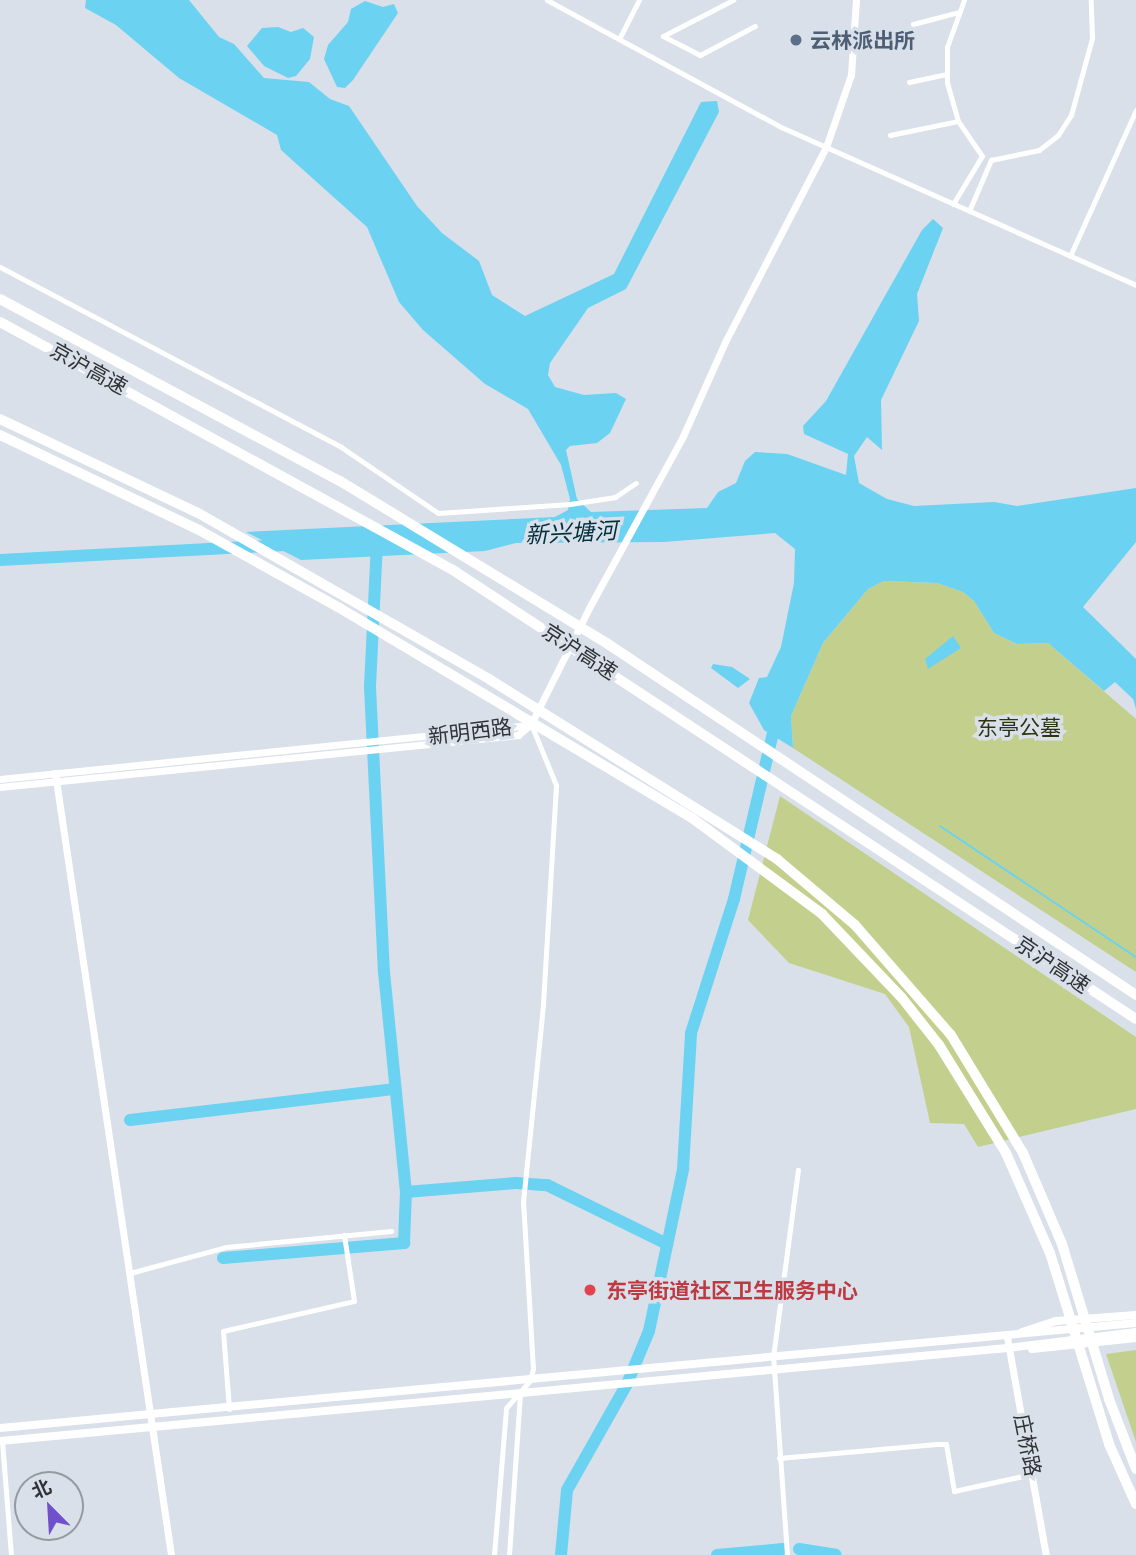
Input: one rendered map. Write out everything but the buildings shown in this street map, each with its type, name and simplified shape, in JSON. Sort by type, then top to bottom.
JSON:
[{"type":"highway","name":"京沪高速","points":[[0,299],[340,481],[608,644],[1136,995]]},
{"type":"highway","name":"京沪高速","points":[[0,321],[329,498],[597,661],[1136,1019]]},
{"type":"highway","points":[[0,419],[200,514],[344,594],[682,796],[777,859],[855,925],[951,1035],[1023,1153],[1045,1201],[1136,1469]]},
{"type":"highway","points":[[0,435],[199,530],[338,607],[692,818],[769,872],[860,952],[939,1045],[976,1099],[1030,1206],[1136,1504]]},
{"type":"main road","points":[[1007,1336],[1056,1321],[1136,1315]]},
{"type":"main road","points":[[0,1429],[153,1417],[1136,1323]]},
{"type":"main road","points":[[1,1441],[1008,1348],[1136,1332]]},
{"type":"main road","points":[[1008,1348],[1043,1350],[1136,1338]]},
{"type":"street","points":[[547,0],[826,147],[1136,285]]},
{"type":"street","points":[[619,39],[639,0]]},
{"type":"street","points":[[733,0],[663,36],[701,55],[755,26]]},
{"type":"street","points":[[494,1555],[506,1408],[530,1380],[524,1170],[543,1004],[556,785],[531,724],[589,608],[649,504],[826,147],[852,75],[856,0]]},
{"type":"street","points":[[953,204],[982,156],[958,121],[947,74],[947,47],[964,0]]},
{"type":"street","points":[[969,211],[991,160],[1039,150],[1058,135],[1071,115],[1093,38],[1091,0]]},
{"type":"street","points":[[913,24],[959,12]]},
{"type":"street","points":[[908,82],[947,74]]},
{"type":"street","points":[[1070,256],[1136,110]]},
{"type":"street","points":[[890,135],[958,121]]},
{"type":"street","points":[[0,267],[306,427],[439,513],[570,504],[615,497],[635,483]]},
{"type":"street","name":"新明西路","points":[[0,787],[56,777],[531,724]]},
{"type":"street","points":[[56,777],[153,1417],[171,1555]]},
{"type":"street","name":"新明西路","points":[[0,779],[56,777]]},
{"type":"street","points":[[787,1555],[773,1357],[798,1170]]},
{"type":"street","points":[[130,1273],[226,1247],[391,1231]]},
{"type":"street","points":[[229,1409],[223,1331],[354,1301],[344,1235]]},
{"type":"street","name":"庄桥路","points":[[1007,1336],[1034,1473],[1046,1555]]},
{"type":"street","points":[[509,1555],[520,1393]]},
{"type":"street","points":[[1,1441],[11,1555]]},
{"type":"street","points":[[779,1458],[946,1444],[954,1491],[1034,1473]]},
{"type":"green space","name":"东亭公墓","points":[[884,581],[937,583],[963,592],[974,601],[994,633],[1017,644],[1048,643],[1136,719],[1136,972],[793,748],[791,716],[823,643],[868,589]]},
{"type":"green space","points":[[780,796],[1136,1037],[1136,1109],[978,1147],[964,1124],[930,1123],[909,1027],[885,994],[789,963],[748,920]]},
{"type":"green space","points":[[1136,1350],[1136,1442],[1106,1354]]},
{"type":"water","points":[[86,0],[189,0],[219,37],[234,44],[264,78],[309,82],[330,99],[349,106],[417,206],[442,233],[479,261],[492,295],[525,316],[614,274],[701,102],[717,101],[719,112],[626,289],[588,308],[550,363],[548,375],[555,387],[584,395],[616,393],[626,399],[610,433],[597,443],[570,446],[566,450],[577,499],[591,512],[707,508],[718,492],[736,483],[745,461],[755,452],[787,454],[846,475],[848,454],[804,434],[803,426],[826,401],[922,230],[933,219],[943,228],[917,294],[919,321],[881,400],[882,450],[867,437],[854,456],[859,483],[887,499],[914,506],[994,502],[1017,506],[1136,488],[1136,542],[1083,607],[1136,659],[1136,709],[1133,699],[1115,682],[1104,691],[1048,643],[1017,644],[994,633],[974,601],[963,592],[937,583],[884,581],[868,589],[823,643],[791,716],[793,748],[764,730],[749,703],[759,678],[767,677],[781,647],[794,583],[795,549],[775,533],[664,542],[516,543],[485,551],[301,560],[246,532],[555,517],[568,510],[570,499],[561,465],[528,409],[485,384],[423,330],[399,302],[367,227],[281,150],[277,135],[179,78],[116,25],[85,8]]},
{"type":"water","points":[[365,1],[383,7],[394,4],[398,13],[353,80],[345,88],[337,87],[324,59],[328,45],[348,22],[351,9]]},
{"type":"water","points":[[278,27],[291,32],[303,28],[314,37],[310,59],[296,76],[288,78],[264,66],[247,46],[262,28]]},
{"type":"water","points":[[953,636],[961,648],[928,669],[925,659]]},
{"type":"water","points":[[713,664],[732,667],[750,679],[738,688],[711,668]]},
{"type":"waterway","points":[[377,543],[370,687],[384,972],[406,1192],[516,1183],[547,1185],[667,1244]]},
{"type":"waterway","name":"新兴塘河","points":[[0,560],[290,545]]},
{"type":"waterway","points":[[561,1555],[567,1490],[627,1384],[649,1331],[683,1169],[691,1033],[734,899],[776,720]]},
{"type":"waterway","points":[[940,826],[1136,957]]},
{"type":"waterway","points":[[130,1120],[395,1089]]},
{"type":"waterway","points":[[223,1258],[404,1243],[406,1192]]},
{"type":"waterway","points":[[717,1555],[783,1549]]},
{"type":"waterway","points":[[799,1549],[836,1555]]},
{"type":"place","name":"云林派出所","points":[[796,40]]},
{"type":"place","name":"东亭街道社区卫生服务中心","points":[[590,1290]]}]
